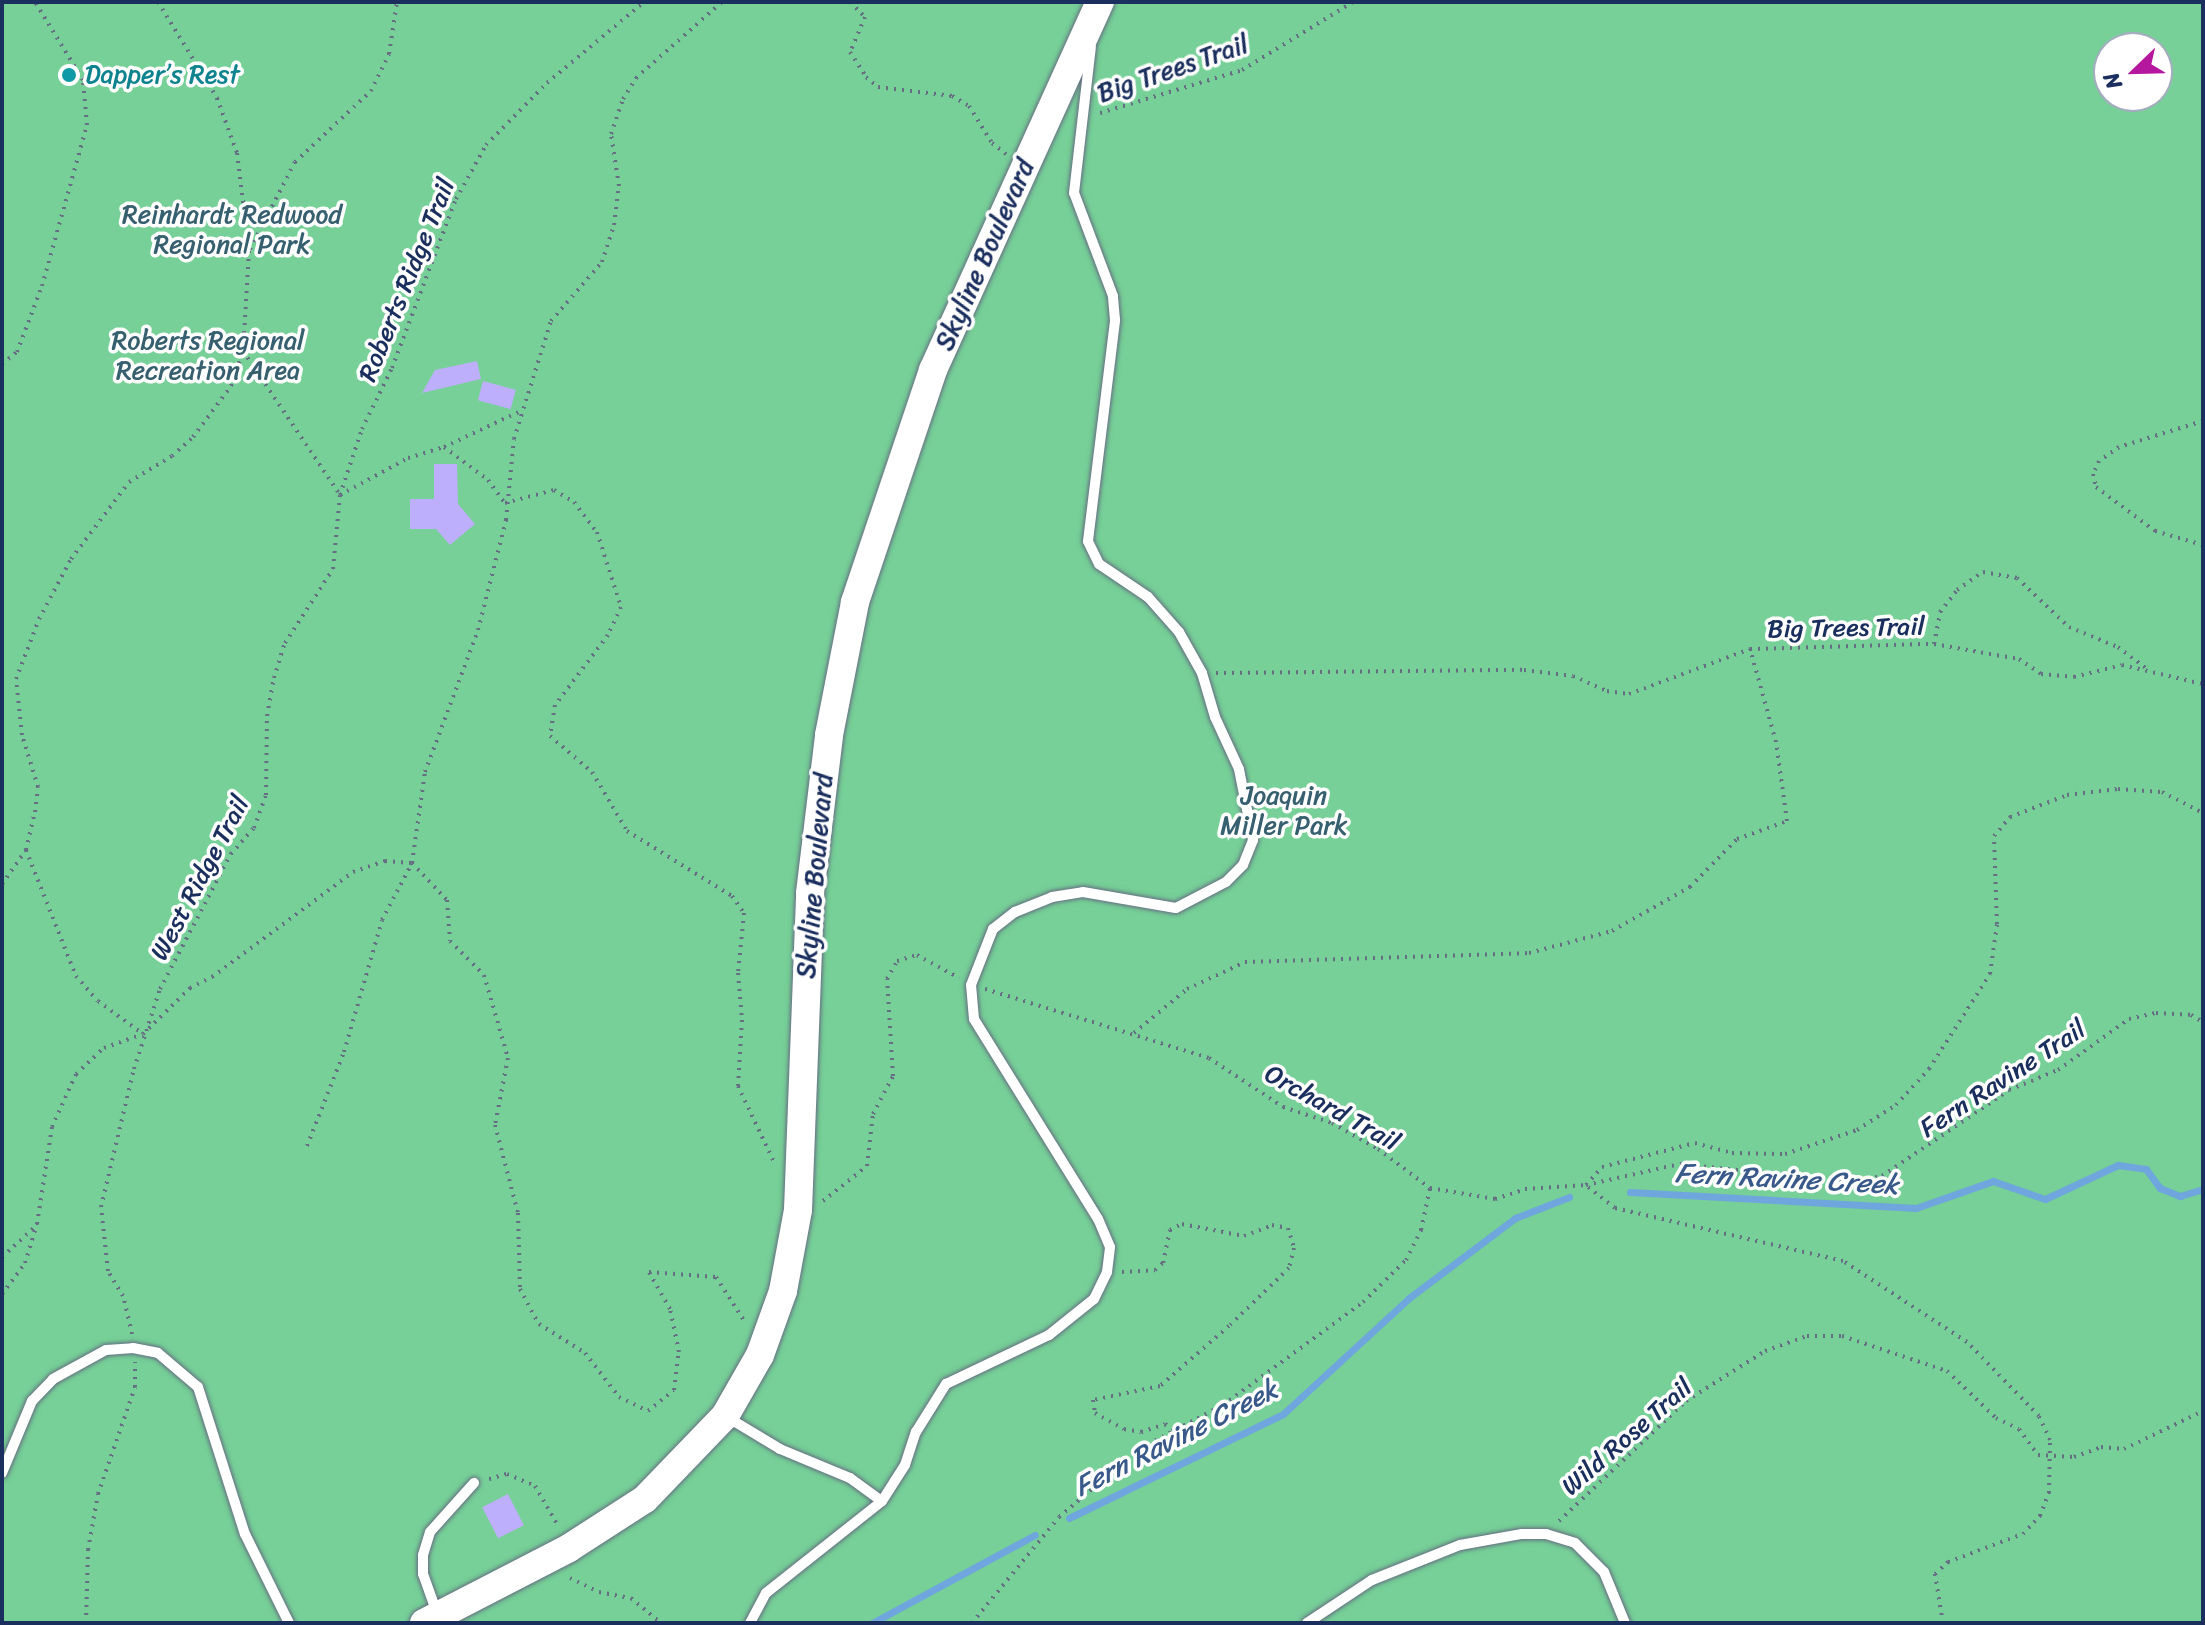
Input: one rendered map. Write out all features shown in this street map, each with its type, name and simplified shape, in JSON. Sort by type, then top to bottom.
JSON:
[{"type":"main road","name":"Skyline Boulevard","points":[[431,1619],[620,1517],[674,1475],[725,1416],[760,1355],[783,1291],[798,1210],[810,893],[842,658],[870,550],[911,427],[1096,9]]},
{"type":"lane","points":[[750,1623],[766,1593],[882,1501],[905,1465],[932,1402],[946,1384],[1049,1335],[1094,1299],[1107,1272],[1110,1247],[1098,1219],[974,1019],[971,985],[993,929],[1015,912],[1052,897],[1083,892],[1176,908],[1203,898],[1243,865],[1253,840],[1251,807],[1202,673],[1179,632],[1148,597],[1099,564],[1088,541],[1115,320],[1113,296],[1074,193],[1086,117],[1096,9]]},
{"type":"lane","points":[[2,1468],[32,1401],[53,1379],[106,1350],[133,1348],[158,1353],[198,1387],[245,1534],[289,1623]]},
{"type":"lane","points":[[725,1416],[780,1449],[850,1478],[882,1501]]},
{"type":"lane","points":[[431,1619],[423,1574],[423,1555],[430,1532],[474,1483]]},
{"type":"lane","points":[[1307,1623],[1372,1580],[1460,1545],[1546,1534],[1575,1543],[1604,1572],[1625,1623]]},
{"type":"path","points":[[2,364],[17,352],[42,286],[87,125],[83,80],[35,2]]},
{"type":"path","points":[[2,884],[26,850],[38,787],[22,735],[16,679],[33,632],[71,559],[129,482],[172,456],[193,437],[231,386],[243,351],[249,251],[232,139],[217,98],[158,2]]},
{"type":"path","points":[[249,251],[295,162],[371,91],[389,54],[397,2]]},
{"type":"path","name":"Roberts Ridge Trail","points":[[340,495],[456,199],[486,145],[547,83],[644,2]]},
{"type":"path","points":[[307,1146],[349,1039],[382,920],[412,863],[425,772],[478,630],[506,520],[505,503],[521,411],[551,321],[602,262],[614,225],[619,186],[611,134],[623,99],[636,78],[722,2]]},
{"type":"path","points":[[807,2],[814,2]]},
{"type":"path","points":[[850,2],[865,17],[850,52],[866,77],[878,87],[952,96],[969,106],[992,143],[1025,168]]},
{"type":"path","name":"Big Trees Trail","points":[[1086,117],[1242,70],[1353,2]]},
{"type":"path","points":[[243,351],[340,495],[408,458],[444,447],[521,411]]},
{"type":"path","points":[[2203,421],[2119,447],[2099,461],[2093,474],[2096,487],[2143,524],[2203,545]]},
{"type":"path","points":[[444,447],[488,480],[505,503]]},
{"type":"path","points":[[505,503],[554,490],[574,502],[597,532],[621,607],[608,635],[555,705],[550,736],[592,772],[627,831],[732,896],[744,913],[738,973],[742,1020],[738,1086],[779,1173]]},
{"type":"path","name":"West Ridge Trail","points":[[86,1623],[88,1550],[98,1494],[135,1387],[131,1319],[108,1271],[101,1207],[143,1034],[160,989],[231,854],[254,828],[266,795],[267,716],[274,678],[285,643],[333,569],[340,495]]},
{"type":"path","points":[[1934,644],[1940,612],[1957,590],[1983,572],[2017,578],[2069,627],[2118,647],[2148,669]]},
{"type":"path","name":"Big Trees Trail","points":[[1202,673],[1524,670],[1573,676],[1607,691],[1629,694],[1750,649],[1934,644],[2019,659],[2041,674],[2074,677],[2122,665],[2203,684]]},
{"type":"path","points":[[1132,1033],[1187,989],[1245,962],[1529,953],[1612,931],[1690,887],[1737,839],[1787,821],[1776,742],[1750,649]]},
{"type":"path","points":[[1943,1623],[1935,1574],[1948,1562],[2023,1534],[2040,1516],[2049,1493],[2050,1440],[2039,1416],[1967,1342],[1843,1261],[1615,1208],[1586,1185],[1602,1167],[1695,1143],[1732,1153],[1785,1154],[1857,1130],[1896,1105],[1929,1069],[1990,974],[1997,924],[1994,836],[2010,817],[2067,795],[2118,789],[2162,792],[2203,813]]},
{"type":"path","points":[[26,850],[76,976],[98,1001],[143,1034]]},
{"type":"path","points":[[2,1294],[25,1263],[37,1224],[52,1127],[76,1074],[104,1048],[143,1034],[190,988],[212,977],[353,872],[385,861],[412,863],[447,900],[450,941],[484,975],[508,1058],[495,1125],[518,1213],[520,1289],[539,1324],[585,1353],[619,1397],[648,1411],[674,1390],[679,1352],[670,1309],[649,1272],[716,1277],[737,1302],[760,1355]]},
{"type":"path","name":"Orchard Trail","points":[[798,1210],[833,1197],[867,1166],[873,1114],[893,1076],[887,979],[897,961],[917,955],[971,985],[1209,1058],[1283,1107],[1332,1123],[1378,1149],[1430,1188],[1495,1199],[1525,1189],[1586,1185]]},
{"type":"path","name":"Fern Ravine Trail","points":[[1586,1185],[1680,1164],[1852,1182],[1882,1176],[2009,1090],[2058,1070],[2129,1019],[2156,1013],[2191,1015],[2203,1022]]},
{"type":"path","points":[[972,1623],[1059,1517],[1141,1448],[1256,1382],[1363,1302],[1406,1260],[1421,1230],[1430,1188]]},
{"type":"path","points":[[2,1257],[37,1224]]},
{"type":"path","points":[[1107,1272],[1155,1270],[1163,1263],[1170,1230],[1182,1224],[1244,1236],[1272,1225],[1288,1228],[1294,1248],[1289,1268],[1229,1326],[1160,1386],[1093,1400],[1095,1413],[1124,1429],[1141,1432],[1165,1424],[1175,1430]]},
{"type":"path","name":"Wild Rose Trail","points":[[1546,1534],[1686,1401],[1765,1351],[1807,1336],[1842,1336],[1947,1371],[1996,1418],[2019,1429],[2038,1455],[2049,1457]]},
{"type":"path","points":[[2049,1457],[2124,1449],[2203,1411]]},
{"type":"path","points":[[474,1483],[507,1474],[535,1486],[558,1526],[548,1531]]},
{"type":"path","points":[[560,1582],[571,1577],[599,1592],[631,1598],[661,1623]]},
{"type":"green space","name":"Joaquin Miller Park","points":[[2,2],[2203,2],[2203,1623],[2,1623]]},
{"type":"building","points":[[477,361],[481,379],[422,393],[435,370]]},
{"type":"building","points":[[483,381],[516,390],[511,409],[478,400]]},
{"type":"building","points":[[434,464],[457,464],[458,504],[475,524],[450,545],[436,529],[410,529],[410,499],[434,499]]},
{"type":"building","points":[[508,1494],[524,1525],[498,1538],[482,1507]]},
{"type":"waterway","name":"Fern Ravine Creek","points":[[1630,1192],[1916,1208],[1993,1181],[2045,1199],[2118,1165],[2146,1169],[2160,1188],[2180,1196],[2203,1189]]},
{"type":"waterway","name":"Fern Ravine Creek","points":[[1069,1518],[1283,1414],[1409,1298],[1515,1218],[1569,1197]]},
{"type":"waterway","name":"Fern Ravine Creek","points":[[872,1623],[1035,1535]]},
{"type":"place","name":"Dapper’s Rest","points":[[69,75]]},
{"type":"park label","name":"Reinhardt Redwood Regional Park","points":[[232,230]]},
{"type":"park label","name":"Roberts Regional Recreation Area","points":[[208,356]]}]
